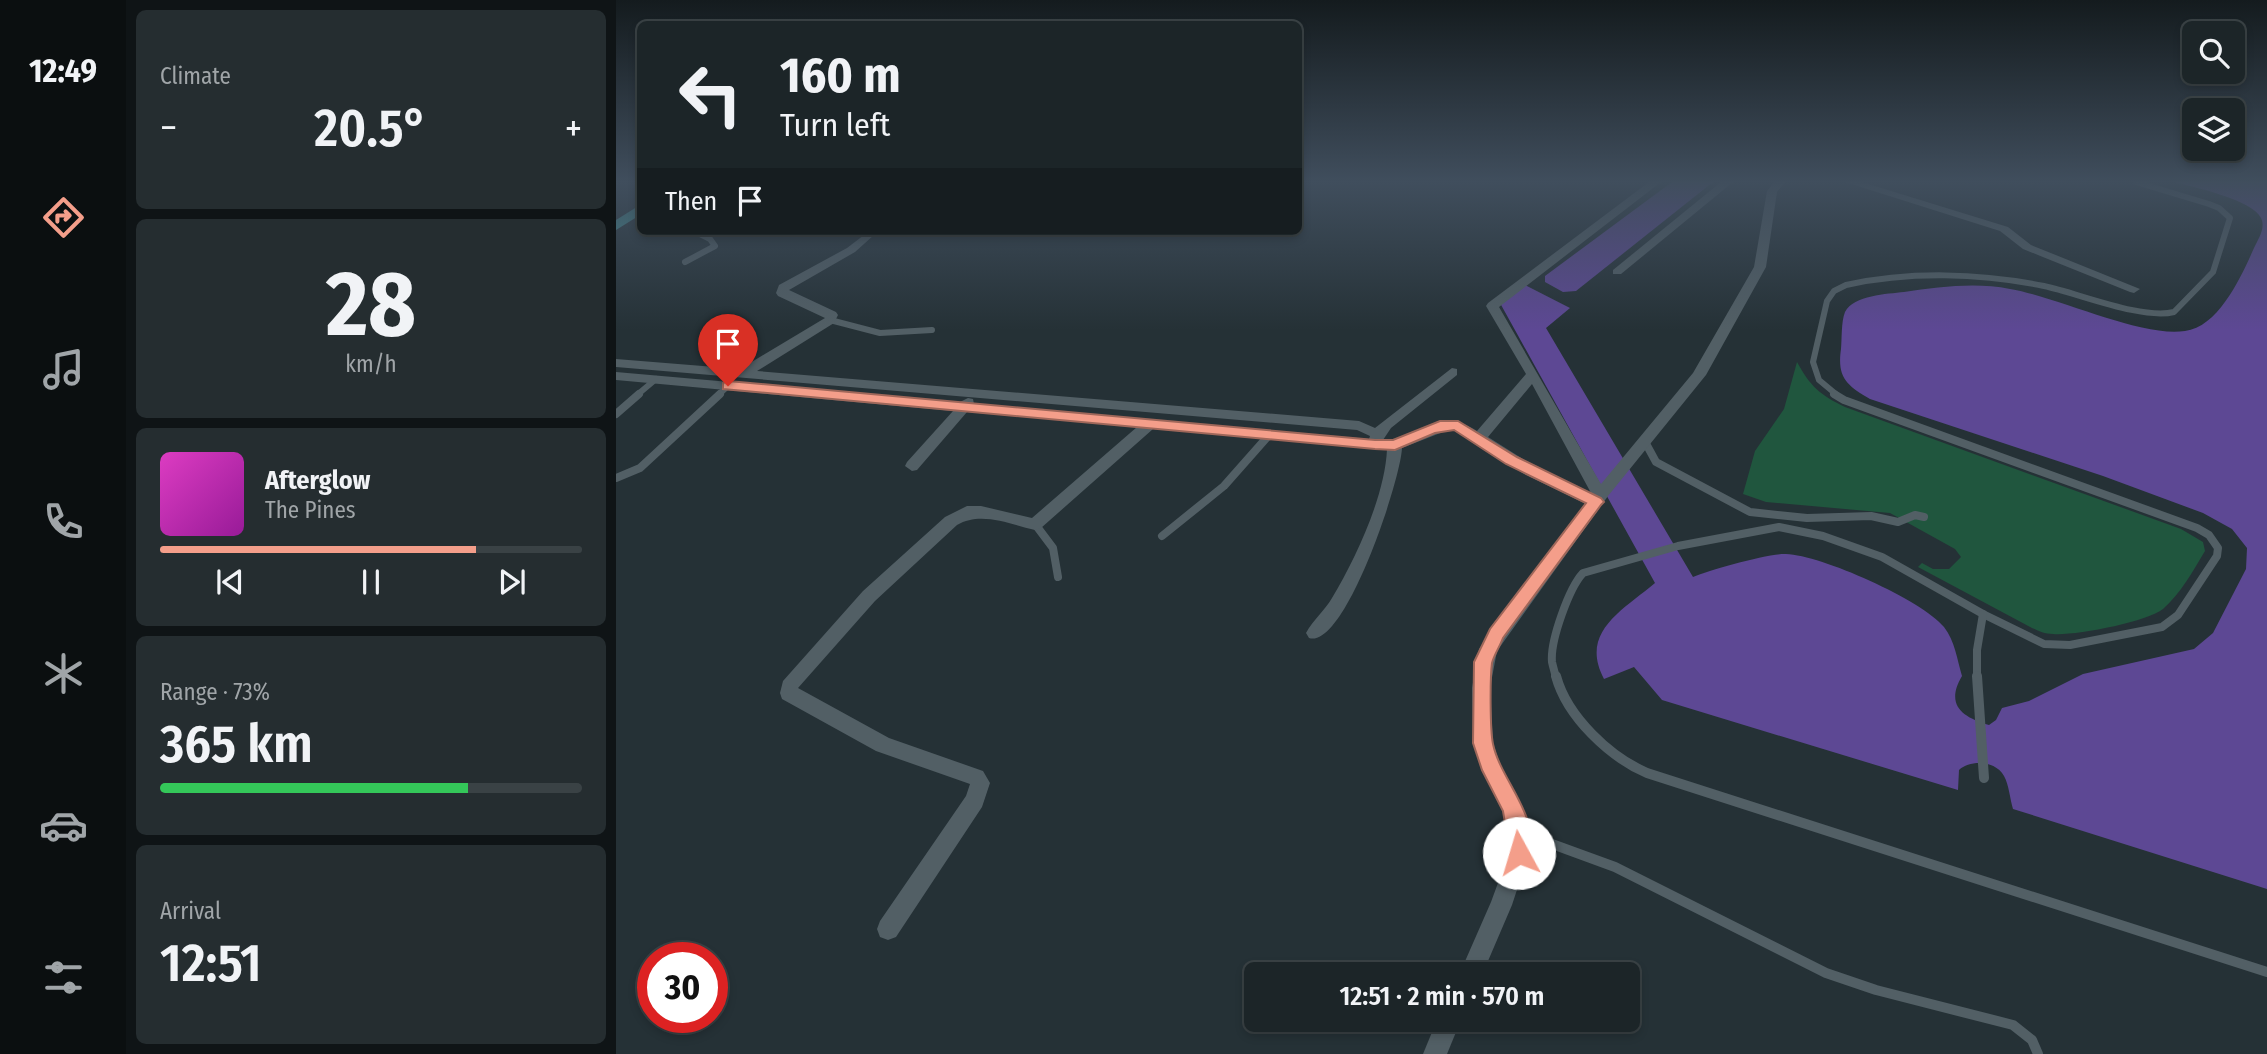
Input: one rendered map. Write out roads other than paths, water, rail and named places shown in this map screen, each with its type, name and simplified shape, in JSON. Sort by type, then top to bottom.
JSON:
[{"type":"street","points":[[1591,231],[1492,306],[1600,497]]},
{"type":"street","points":[[1617,272],[1667,231]]},
{"type":"street","points":[[1476,962],[1514,872],[1519,853],[1519,832],[1513,809],[1492,770],[1483,743],[1483,662],[1497,634],[1600,497],[1644,440],[1690,388],[1752,285],[1767,231]]},
{"type":"street","points":[[2007,231],[2027,247],[2134,289]]},
{"type":"street","points":[[742,374],[830,320],[832,315],[782,293],[783,288],[851,250],[864,235]]},
{"type":"street","points":[[616,363],[1359,426],[1376,439]]},
{"type":"street","points":[[1376,439],[1452,372]]},
{"type":"street","points":[[1479,438],[1532,373]]},
{"type":"street","points":[[616,376],[1270,434],[1376,439],[1395,445],[1446,425],[1465,428],[1511,460],[1600,497]]},
{"type":"street","points":[[912,466],[976,393]]},
{"type":"street","points":[[888,929],[975,800],[980,783],[976,777],[884,745],[789,693],[789,686],[869,596],[951,521],[967,512],[981,512],[1035,524],[1151,423]]},
{"type":"street","points":[[1315,634],[1339,602],[1364,546],[1393,471],[1395,445]]},
{"type":"street","points":[[1435,1054],[1444,1032]]},
{"type":"lane","points":[[2226,231],[2213,272],[2181,305],[2168,314],[2148,313],[2036,283],[1979,275],[1903,278],[1839,288],[1828,298],[1813,362],[1814,373],[1821,384],[1844,400],[2197,528],[2209,535],[2218,548],[2217,556],[2178,615],[2162,627],[2055,646],[2032,639],[1983,614],[1882,557],[1852,545],[1779,527],[1639,556],[1583,573],[1575,582],[1556,637],[1552,660],[1558,681],[1571,706],[1598,741],[1624,763],[1647,773],[1954,873],[2267,972]]},
{"type":"lane","points":[[685,262],[715,246],[710,239],[702,235]]},
{"type":"lane","points":[[830,320],[877,335],[896,336],[932,330]]},
{"type":"lane","points":[[616,414],[656,379]]},
{"type":"lane","points":[[616,478],[640,468],[728,386]]},
{"type":"lane","points":[[1162,536],[1224,486],[1270,434]]},
{"type":"lane","points":[[1644,440],[1656,461],[1750,512],[1807,518],[1871,516],[1898,522],[1914,515],[1924,517]]},
{"type":"lane","points":[[1035,524],[1052,543],[1059,561],[1058,577]]},
{"type":"lane","points":[[1983,614],[1979,626],[1979,693],[1984,778]]},
{"type":"lane","points":[[1519,832],[1615,867],[1826,973],[1876,990],[2014,1025],[2027,1033],[2037,1046],[2038,1054]]}]
